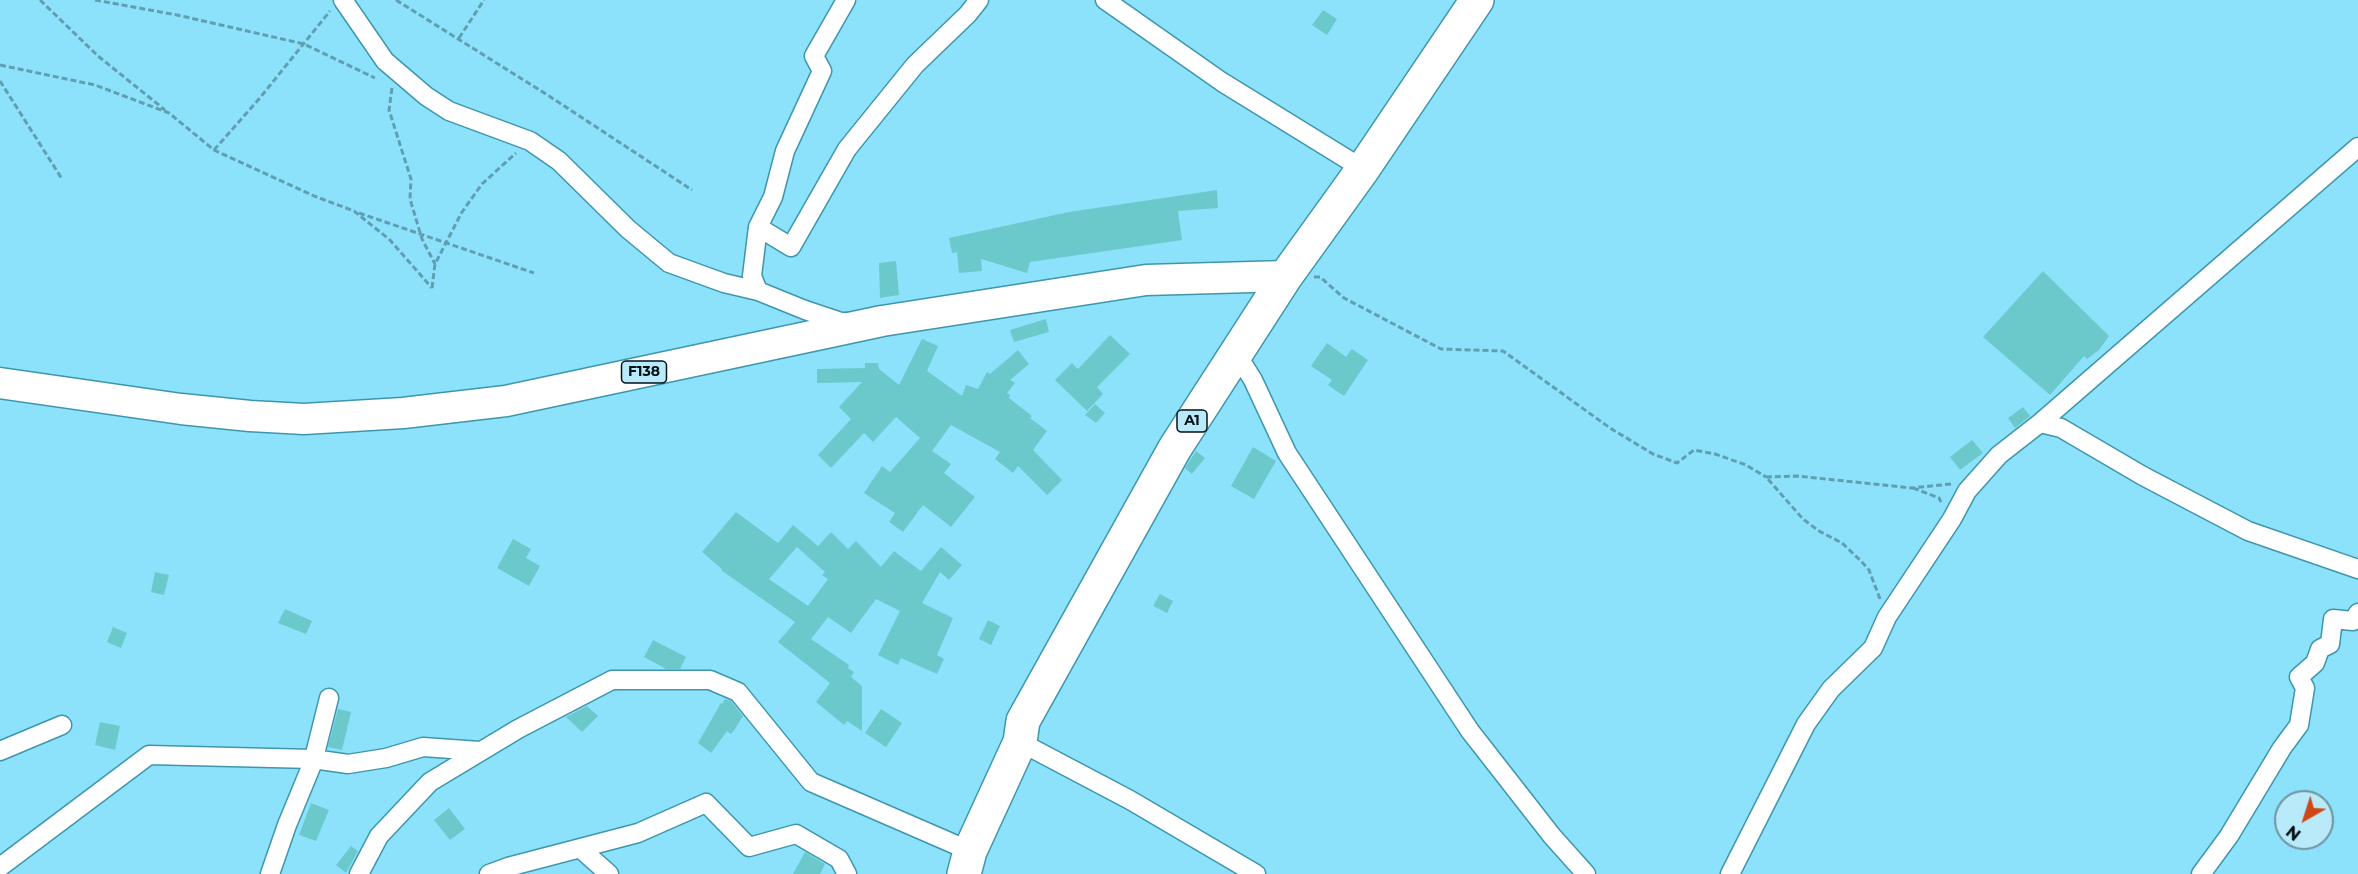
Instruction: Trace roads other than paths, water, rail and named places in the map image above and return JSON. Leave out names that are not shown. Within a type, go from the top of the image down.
[{"type":"highway","name":"A1","points":[[967,862],[1020,741],[1023,721],[1175,448],[1286,276],[1364,169],[1477,0]]},
{"type":"main road","name":"F138","points":[[0,383],[181,409],[250,416],[304,419],[403,413],[506,401],[882,321],[1146,280],[1286,276]]},
{"type":"street","points":[[758,291],[752,276],[758,227],[773,197],[784,151],[822,71],[814,56],[846,0]]},
{"type":"street","points":[[758,227],[791,247],[847,148],[915,65],[969,14],[979,0]]},
{"type":"street","points":[[1105,0],[1222,82],[1364,169]]},
{"type":"street","points":[[337,4],[385,61],[394,77],[449,111],[530,141],[559,161],[628,229],[669,263],[724,283],[758,291],[841,322],[882,321]]},
{"type":"street","points":[[1730,874],[1806,724],[1832,689],[1874,648],[1887,618],[1952,519],[1967,491],[2000,455],[2040,423],[2358,147]]},
{"type":"street","points":[[1236,353],[1253,380],[1287,453],[1470,731],[1552,836],[1586,874]]},
{"type":"street","points":[[2040,423],[2061,428],[2143,476],[2248,531],[2358,569]]},
{"type":"street","points":[[2201,874],[2229,836],[2282,748],[2299,725],[2305,688],[2299,676],[2315,663],[2320,649],[2330,644],[2333,619],[2353,621],[2358,613]]},
{"type":"street","points":[[359,874],[380,836],[430,783],[518,729],[612,680],[710,680],[738,692],[811,782],[967,862]]},
{"type":"street","points":[[270,874],[312,759],[329,698]]},
{"type":"street","points":[[0,751],[62,725]]},
{"type":"street","points":[[1020,741],[1130,800],[1256,874]]},
{"type":"street","points":[[0,867],[149,755],[312,759],[348,764],[386,758],[423,747],[480,751]]},
{"type":"street","points":[[489,874],[638,833],[706,803],[749,847],[796,834],[839,859],[848,874]]},
{"type":"street","points":[[580,849],[609,874]]}]
